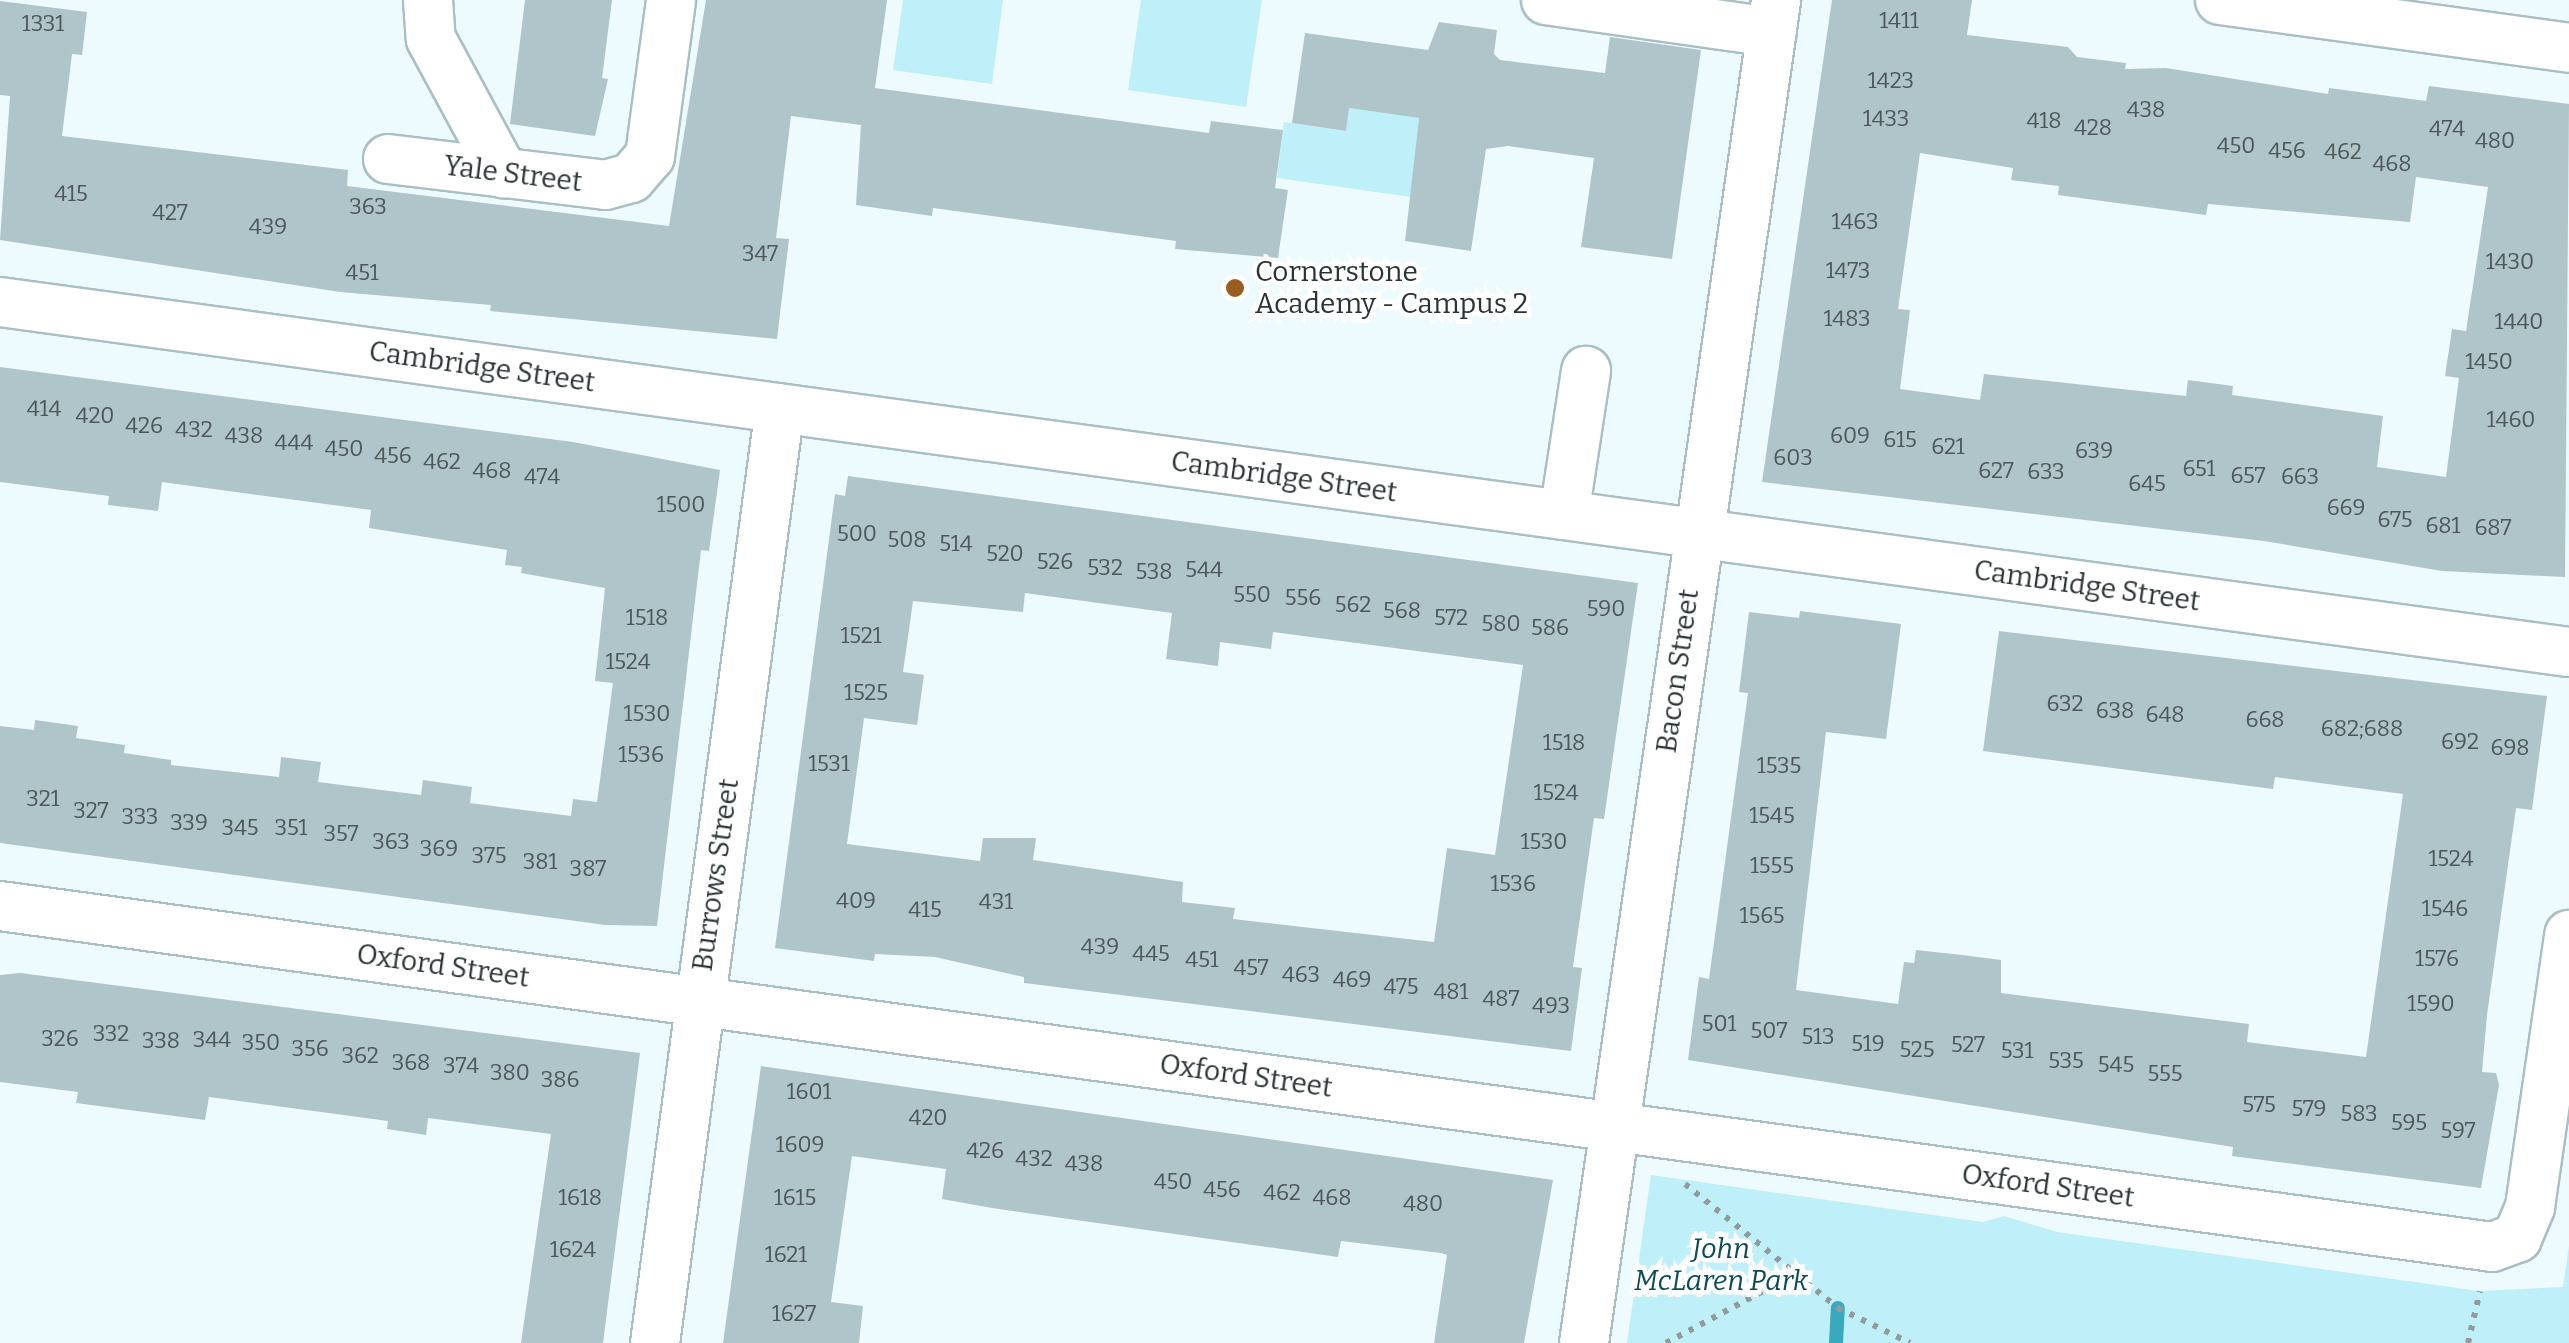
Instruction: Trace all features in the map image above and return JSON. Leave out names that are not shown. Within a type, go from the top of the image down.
[{"type":"street","points":[[428,0],[431,39],[504,174]]},
{"type":"street","name":"Yale Street","points":[[388,158],[605,185],[631,178],[650,156],[671,0]]},
{"type":"street","points":[[1546,0],[1774,16]]},
{"type":"street","points":[[2220,0],[2569,48]]},
{"type":"street","name":"Bacon Street","points":[[1584,1343],[1774,16]]},
{"type":"street","name":"Cambridge Street","points":[[0,302],[2569,652]]},
{"type":"street","points":[[1564,515],[1586,372]]},
{"type":"street","name":"Burrows Street","points":[[655,1343],[780,408]]},
{"type":"street","name":"Oxford Street","points":[[0,906],[2492,1246],[2517,1238],[2530,1208],[2569,935]]},
{"type":"path","points":[[1675,1176],[1838,1308],[1910,1343]]},
{"type":"path","points":[[1666,1343],[1797,1273]]},
{"type":"green space","points":[[903,0],[1003,0],[992,84],[893,70]]},
{"type":"green space","points":[[1141,0],[1262,0],[1246,107],[1128,90]]},
{"type":"green space","points":[[1349,108],[1419,118],[1411,197],[1277,178],[1284,122],[1345,131]]},
{"type":"green space","name":"John McLaren Park","points":[[1651,1175],[1983,1222],[2004,1216],[2057,1232],[2479,1291],[2563,1287],[2569,1246],[2569,1343],[1627,1343]]},
{"type":"building","points":[[525,0],[612,0],[602,78],[608,79],[595,136],[510,124]]},
{"type":"building","points":[[706,0],[887,0],[875,88],[1209,133],[1211,121],[1283,130],[1275,188],[1288,190],[1278,258],[1175,249],[1176,241],[933,208],[932,216],[856,205],[861,125],[791,116],[776,238],[789,239],[777,339],[490,311],[491,305],[340,292],[0,240],[10,96],[0,95],[0,1],[87,12],[82,55],[72,54],[62,136],[348,170],[347,186],[669,226]]},
{"type":"building","points":[[1832,0],[1972,0],[1967,35],[2068,47],[2077,57],[2126,63],[2125,69],[2166,68],[2328,94],[2329,88],[2426,101],[2429,86],[2569,104],[2565,577],[2442,571],[2264,541],[1762,482]],"holes":[[[1920,153],[2013,168],[2011,180],[2059,186],[2058,195],[2206,215],[2208,204],[2410,222],[2416,177],[2488,187],[2466,331],[2452,329],[2445,376],[2459,378],[2446,477],[2377,467],[2383,416],[2232,395],[2233,386],[2188,380],[2186,396],[1984,374],[1980,400],[1900,389],[1910,310],[1898,309]]]},
{"type":"building","points":[[1439,22],[1497,30],[1494,54],[1500,60],[1605,73],[1610,37],[1701,50],[1672,259],[1581,247],[1594,158],[1508,146],[1486,149],[1471,251],[1405,241],[1419,118],[1349,108],[1346,131],[1292,123],[1305,33],[1428,50]]},
{"type":"building","points":[[0,367],[573,442],[720,470],[709,551],[701,550],[657,926],[605,925],[0,843],[0,726],[34,730],[35,720],[78,726],[76,738],[125,745],[124,753],[171,760],[171,765],[279,777],[281,757],[321,762],[318,782],[421,795],[423,780],[472,787],[470,803],[571,816],[573,799],[597,802],[613,683],[595,681],[605,588],[521,573],[522,567],[505,565],[507,550],[369,528],[371,510],[162,482],[158,511],[108,505],[109,496],[0,482]]},
{"type":"building","points":[[848,476],[1638,583],[1604,819],[1594,818],[1573,967],[1582,968],[1571,1051],[1024,983],[1024,977],[935,957],[875,954],[874,961],[775,948],[835,494],[845,496]],"holes":[[[1025,593],[1172,613],[1166,659],[1218,666],[1220,642],[1271,649],[1273,632],[1523,665],[1495,855],[1447,848],[1434,942],[1233,919],[1235,908],[1182,902],[1183,882],[1033,860],[1036,838],[983,838],[980,861],[847,844],[864,718],[917,725],[924,675],[903,672],[913,601],[1023,612]]]},
{"type":"building","points":[[1800,611],[1901,624],[1886,739],[1826,732],[1796,990],[1898,1004],[1904,962],[1914,963],[1916,950],[1962,955],[2001,960],[2001,993],[2249,1024],[2247,1042],[2366,1057],[2403,794],[2275,777],[2273,789],[1983,751],[1999,631],[2547,696],[2532,810],[2516,808],[2487,1015],[2482,1072],[2496,1073],[2499,1085],[2481,1188],[2232,1156],[2233,1147],[1688,1060],[1699,977],[1709,979],[1748,693],[1739,692],[1749,612],[1799,618]]},
{"type":"building","points":[[20,973],[640,1053],[603,1343],[521,1343],[551,1134],[428,1118],[426,1135],[387,1129],[388,1121],[209,1097],[205,1120],[76,1103],[78,1092],[0,1082],[0,975]]},
{"type":"building","points":[[761,1066],[1553,1180],[1524,1343],[1434,1343],[1447,1255],[1441,1253],[1341,1241],[1338,1257],[992,1208],[942,1199],[946,1169],[852,1156],[831,1302],[863,1306],[859,1343],[723,1343]]},
{"type":"waterway","points":[[1836,1343],[1838,1308]]},
{"type":"place","name":"Cornerstone Academy - Campus 2","points":[[1235,288]]}]
